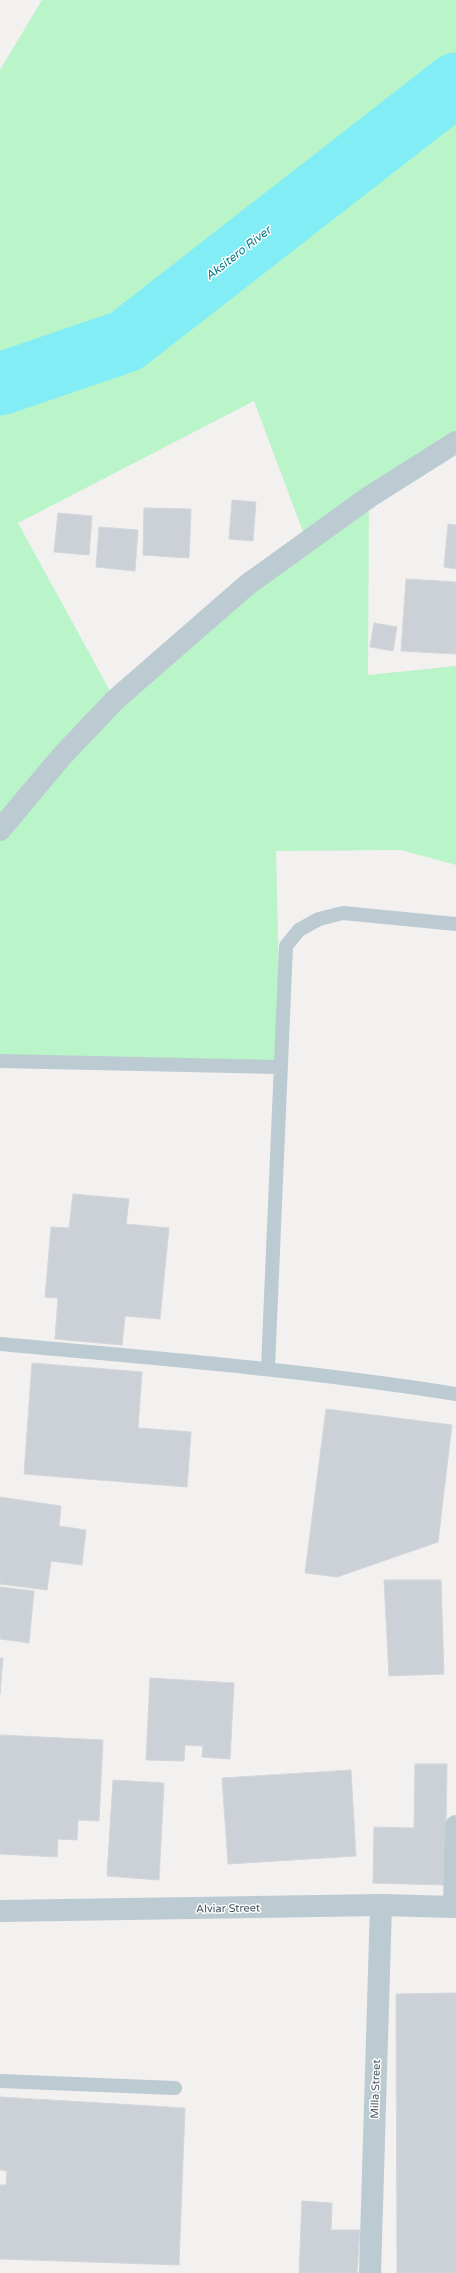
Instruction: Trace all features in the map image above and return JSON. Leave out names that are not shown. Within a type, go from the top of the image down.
[{"type":"street","points":[[0,830],[61,757],[115,700],[246,585],[369,497],[456,442]]},
{"type":"street","points":[[455,1907],[456,1826]]},
{"type":"street","name":"Alviar Street","points":[[0,1911],[380,1905],[455,1907]]},
{"type":"street","name":"Milla Street","points":[[370,2273],[380,1905]]},
{"type":"lane","points":[[268,1368],[286,946],[299,930],[320,919],[343,914],[456,924]]},
{"type":"lane","points":[[0,1061],[281,1067]]},
{"type":"lane","points":[[0,1344],[268,1368],[379,1382],[456,1394]]},
{"type":"lane","points":[[0,2082],[175,2088]]},
{"type":"green space","points":[[42,0],[456,0],[456,442],[369,497],[368,675],[456,666],[456,865],[401,850],[276,851],[281,1067],[0,1061],[0,70]],"holes":[[[254,401],[307,542],[115,700],[18,523]]]},
{"type":"building","points":[[232,500],[256,502],[253,541],[229,539]]},
{"type":"building","points":[[144,508],[191,509],[189,558],[143,555]]},
{"type":"building","points":[[58,513],[92,516],[89,555],[54,552]]},
{"type":"building","points":[[448,524],[456,525],[456,569],[444,567]]},
{"type":"building","points":[[99,527],[138,530],[135,571],[96,567]]},
{"type":"building","points":[[406,579],[456,582],[456,654],[401,651]]},
{"type":"building","points":[[374,623],[397,627],[393,651],[370,647]]},
{"type":"building","points":[[73,1194],[129,1199],[126,1224],[169,1228],[160,1319],[125,1316],[122,1345],[55,1339],[58,1298],[45,1297],[51,1227],[69,1228]]},
{"type":"building","points":[[32,1363],[142,1372],[138,1428],[191,1432],[187,1487],[24,1474]]},
{"type":"building","points":[[326,1409],[452,1425],[438,1542],[337,1577],[305,1573]]},
{"type":"building","points":[[0,1497],[61,1506],[59,1526],[86,1530],[82,1565],[51,1561],[47,1590],[0,1584]]},
{"type":"building","points":[[384,1580],[441,1580],[444,1674],[389,1676]]},
{"type":"building","points":[[0,1587],[34,1591],[29,1643],[0,1639]]},
{"type":"building","points":[[0,1658],[3,1658],[0,1694]]},
{"type":"building","points":[[150,1678],[234,1683],[230,1759],[202,1757],[203,1746],[185,1745],[184,1761],[146,1760]]},
{"type":"building","points":[[0,1735],[103,1740],[99,1821],[78,1820],[77,1840],[58,1839],[57,1857],[0,1854]]},
{"type":"building","points":[[415,1764],[447,1764],[445,1885],[373,1883],[374,1827],[414,1828]]},
{"type":"building","points":[[351,1770],[356,1856],[228,1864],[222,1778]]},
{"type":"building","points":[[113,1780],[164,1783],[159,1880],[107,1876]]},
{"type":"building","points":[[456,1993],[456,2273],[397,2273],[396,1994]]},
{"type":"building","points":[[0,2097],[185,2108],[179,2265],[0,2259],[0,2185],[6,2185],[7,2171],[0,2170]]},
{"type":"building","points":[[302,2201],[332,2203],[331,2230],[360,2230],[357,2273],[299,2273]]},
{"type":"waterway","name":"Aksitero River","points":[[0,384],[126,341],[456,84]]}]
